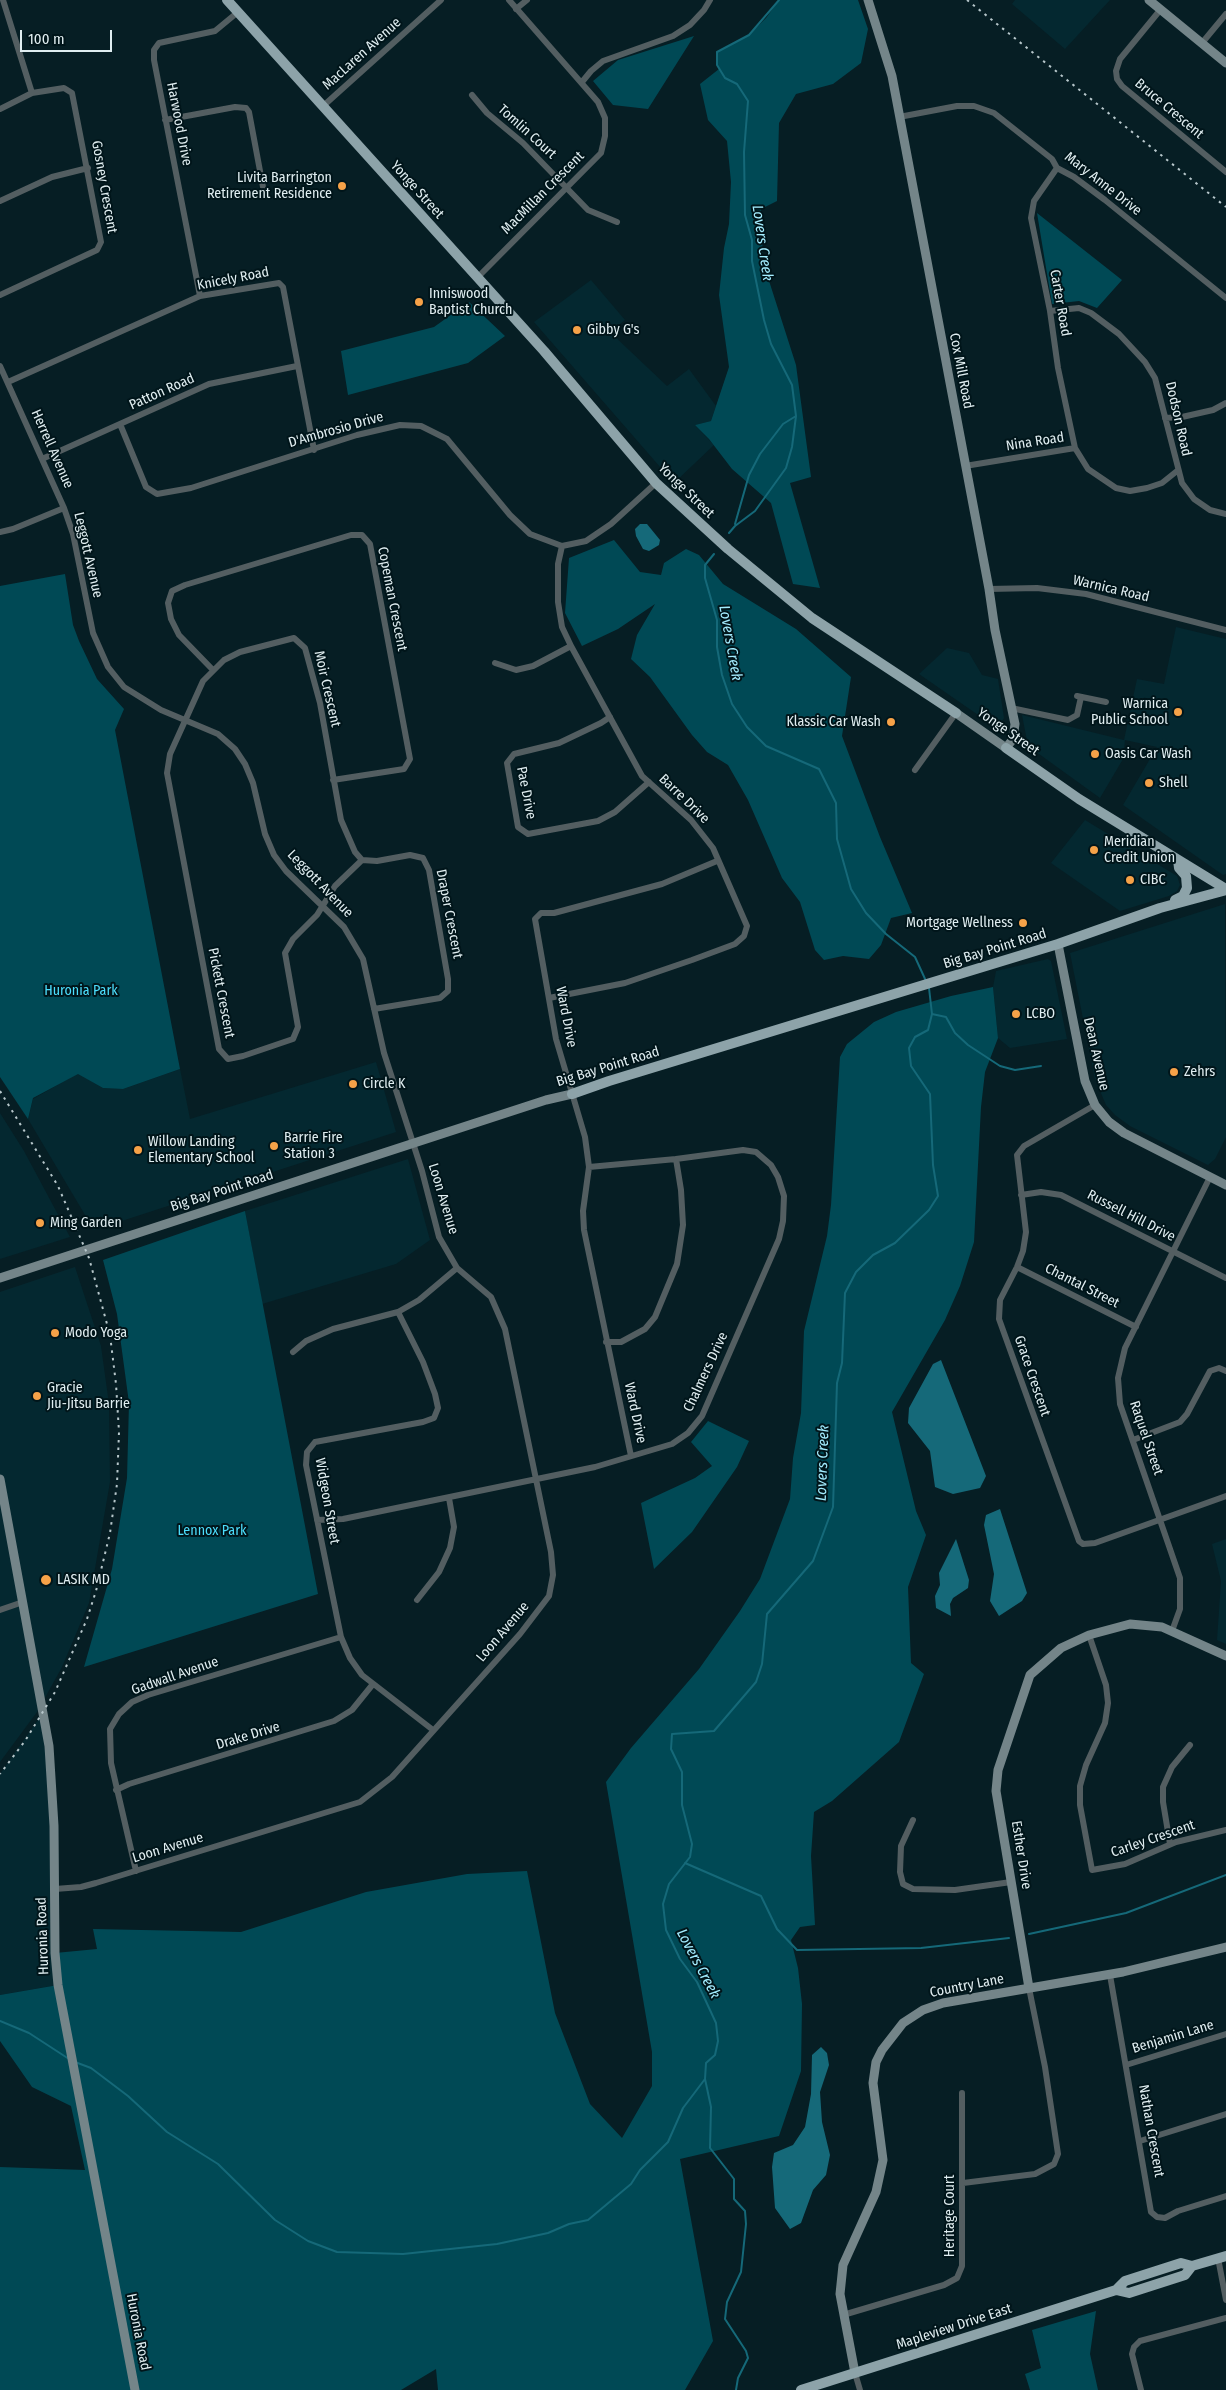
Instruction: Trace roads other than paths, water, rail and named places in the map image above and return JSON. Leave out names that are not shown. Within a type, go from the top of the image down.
[{"type":"main road","name":"Yonge Street","points":[[227,0],[544,351],[637,463],[656,483],[728,550],[812,618],[956,713]]},
{"type":"main road","name":"Yonge Street","points":[[1006,748],[1079,799],[1226,889]]},
{"type":"main road","points":[[1160,908],[1185,894],[1186,876],[1179,868],[1178,860]]},
{"type":"main road","name":"Big Bay Point Road","points":[[572,1094],[618,1078],[1058,944],[1160,908],[1226,889]]},
{"type":"main road","name":"Mapleview Drive East","points":[[801,2390],[1116,2290],[1125,2281],[1181,2263],[1192,2266],[1222,2257]]},
{"type":"street","points":[[0,109],[32,93],[4,0]]},
{"type":"street","name":"MacLaren Avenue","points":[[322,107],[441,0]]},
{"type":"street","name":"MacMillan Crescent","points":[[477,278],[600,153],[606,136],[605,118],[598,102],[509,0]]},
{"type":"street","points":[[516,9],[527,0]]},
{"type":"street","points":[[582,82],[591,71],[603,62],[673,36],[704,10],[710,0]]},
{"type":"street","name":"Cox Mill Road","points":[[868,0],[890,68],[989,589],[995,630],[1015,724],[1013,739],[1006,748]]},
{"type":"street","points":[[1150,0],[1226,63]]},
{"type":"street","name":"Bruce Crescent","points":[[1161,9],[1120,59],[1116,71],[1117,79],[1122,86],[1226,172]]},
{"type":"street","name":"Harwood Drive","points":[[200,296],[154,60],[156,47],[159,43],[215,31],[238,12]]},
{"type":"street","points":[[1202,43],[1226,14]]},
{"type":"street","name":"Gosney Crescent","points":[[0,294],[100,248],[101,238],[72,93],[64,88],[32,93]]},
{"type":"street","name":"Tomlin Court","points":[[472,95],[487,114],[523,143],[567,186],[588,210],[616,222]]},
{"type":"street","name":"Mary Anne Drive","points":[[899,117],[957,106],[974,106],[994,114],[1052,159],[1057,168],[1074,177],[1105,200],[1226,298]]},
{"type":"street","points":[[165,120],[235,107],[246,108],[249,112],[263,187]]},
{"type":"street","points":[[0,201],[52,177],[88,168]]},
{"type":"street","name":"Carter Road","points":[[1057,168],[1034,201],[1032,218],[1050,311],[1058,368],[1075,448]]},
{"type":"street","name":"Knicely Road","points":[[8,382],[200,296],[274,282],[279,283],[283,287],[314,450]]},
{"type":"street","name":"Dodson Road","points":[[1050,311],[1079,308],[1091,313],[1119,334],[1146,362],[1155,378],[1177,471],[1182,483],[1194,499],[1210,510],[1226,514]]},
{"type":"street","name":"Herrell Avenue","points":[[0,366],[64,508],[13,529],[0,532]]},
{"type":"street","name":"Patton Road","points":[[42,459],[208,384],[297,366]]},
{"type":"street","points":[[1165,418],[1182,417],[1214,410],[1226,403]]},
{"type":"street","name":"D'Ambrosio Drive","points":[[120,424],[146,487],[157,494],[191,488],[357,435],[400,425],[420,426],[447,439],[510,515],[530,534],[562,546]]},
{"type":"street","name":"Nina Road","points":[[965,466],[1075,448],[1088,469],[1116,488],[1130,491],[1162,483],[1177,471]]},
{"type":"street","points":[[562,546],[586,541],[611,524],[656,483]]},
{"type":"street","name":"Leggott Avenue","points":[[64,508],[73,534],[93,633],[108,667],[124,687],[161,710],[218,734],[235,749],[245,764],[253,783],[265,834],[274,855],[286,871],[344,927],[355,942],[363,958],[384,1053],[412,1144]]},
{"type":"street","name":"Copeman Crescent","points":[[212,669],[179,635],[171,619],[168,604],[172,592],[185,585],[351,535],[362,535],[370,544],[410,759],[404,769],[333,780]]},
{"type":"street","name":"Barre Drive","points":[[549,998],[625,983],[735,944],[744,936],[747,926],[717,861],[713,848],[691,820],[642,776],[571,646],[562,627],[558,602],[558,564],[562,546]]},
{"type":"street","name":"Warnica Road","points":[[989,589],[1038,588],[1086,594],[1226,630]]},
{"type":"street","name":"Moir Crescent","points":[[186,719],[203,681],[212,669],[240,652],[294,638],[305,648],[320,703],[341,820],[355,852],[362,860]]},
{"type":"street","points":[[494,663],[516,670],[534,666],[571,646]]},
{"type":"street","points":[[1011,708],[1068,720],[1076,715],[1079,697],[1106,702]]},
{"type":"street","points":[[915,770],[956,713]]},
{"type":"street","name":"Yonge Street","points":[[956,713],[1006,748]]},
{"type":"street","name":"Pae Drive","points":[[610,717],[559,743],[514,754],[507,763],[518,827],[528,834],[598,821],[615,812],[649,782]]},
{"type":"street","name":"Pickett Crescent","points":[[186,719],[170,754],[167,773],[219,1049],[228,1059],[243,1056],[293,1039],[298,1027],[285,953],[294,939],[317,915],[322,906]]},
{"type":"street","name":"Draper Crescent","points":[[362,860],[377,861],[410,855],[423,858],[429,870],[448,979],[448,991],[440,998],[374,1009]]},
{"type":"street","points":[[322,906],[335,886],[362,860]]},
{"type":"street","name":"Ward Drive","points":[[631,1456],[584,1230],[583,1211],[589,1167],[585,1137],[556,1039],[534,919],[541,913],[554,913],[634,893],[662,884],[717,861]]},
{"type":"street","name":"Dean Avenue","points":[[1058,944],[1085,1081],[1095,1105],[1109,1122],[1124,1133],[1226,1185]]},
{"type":"street","name":"Big Bay Point Road","points":[[0,1278],[546,1100],[572,1094]]},
{"type":"street","name":"Grace Crescent","points":[[1095,1105],[1019,1150],[1016,1160],[1026,1232],[1023,1251],[1017,1267],[1000,1300],[999,1320],[1076,1538],[1083,1544],[1088,1545],[1226,1496]]},
{"type":"street","name":"Loon Avenue","points":[[55,1888],[82,1887],[360,1802],[392,1777],[520,1634],[549,1596],[553,1575],[551,1552],[505,1328],[491,1297],[458,1268],[439,1237],[422,1171],[412,1144]]},
{"type":"street","name":"Chalmers Drive","points":[[316,1520],[343,1519],[449,1498],[535,1480],[631,1456],[672,1444],[688,1433],[702,1416],[779,1239],[783,1222],[784,1196],[778,1177],[771,1165],[756,1152],[743,1150],[676,1159],[589,1167]]},
{"type":"street","points":[[606,1342],[621,1342],[646,1329],[655,1317],[677,1264],[682,1225],[681,1190],[676,1159]]},
{"type":"street","name":"Raquel Street","points":[[1172,1631],[1180,1608],[1181,1585],[1178,1569],[1120,1404],[1118,1387],[1122,1358],[1210,1177]]},
{"type":"street","name":"Russell Hill Drive","points":[[1021,1196],[1042,1192],[1061,1195],[1226,1278]]},
{"type":"street","name":"Chantal Street","points":[[1017,1267],[1136,1327]]},
{"type":"street","points":[[293,1352],[306,1341],[333,1330],[398,1312],[419,1300],[458,1268]]},
{"type":"street","name":"Widgeon Street","points":[[398,1312],[423,1362],[438,1408],[434,1418],[423,1422],[315,1442],[306,1452],[306,1465],[341,1637],[350,1658],[362,1675],[433,1730]]},
{"type":"street","points":[[1133,1440],[1180,1422],[1187,1414],[1210,1371],[1219,1368],[1226,1371]]},
{"type":"street","name":"Huronia Road","points":[[0,1479],[49,1746],[54,1826],[55,1953],[58,1985],[135,2390]]},
{"type":"street","points":[[417,1600],[439,1572],[450,1548],[454,1527],[449,1498]]},
{"type":"street","points":[[0,1610],[23,1602]]},
{"type":"street","name":"Esther Drive","points":[[963,2183],[1034,2174],[1054,2164],[1058,2154],[1045,2067],[1029,1988],[996,1791],[998,1770],[1030,1675],[1061,1648],[1089,1635],[1130,1624],[1151,1625],[1172,1631],[1226,1656]]},
{"type":"street","name":"Carley Crescent","points":[[1089,1635],[1105,1683],[1108,1701],[1105,1723],[1086,1765],[1080,1786],[1080,1805],[1092,1870],[1130,1863],[1170,1844],[1226,1830]]},
{"type":"street","name":"Gadwall Avenue","points":[[136,1871],[111,1763],[110,1729],[119,1714],[132,1702],[157,1692],[341,1637]]},
{"type":"street","name":"Drake Drive","points":[[116,1790],[129,1784],[334,1721],[352,1710],[373,1684]]},
{"type":"street","points":[[1170,1844],[1163,1802],[1163,1787],[1172,1767],[1190,1745]]},
{"type":"street","points":[[913,1820],[901,1846],[900,1872],[904,1884],[913,1889],[955,1890],[1012,1882]]},
{"type":"street","name":"Country Lane","points":[[855,2373],[840,2294],[843,2265],[876,2192],[883,2160],[873,2083],[876,2062],[882,2050],[903,2023],[923,2010],[943,2003],[1110,1975],[1226,1946]]},
{"type":"street","name":"Nathan Crescent","points":[[1110,1975],[1151,2212],[1157,2217],[1165,2218],[1178,2211],[1226,2196]]},
{"type":"street","name":"Benjamin Lane","points":[[1126,2065],[1226,2034]]},
{"type":"street","name":"Heritage Court","points":[[843,2315],[944,2285],[957,2278],[962,2266],[962,2093]]},
{"type":"street","points":[[1140,2141],[1226,2114]]},
{"type":"street","points":[[1222,2257],[1226,2300]]},
{"type":"street","points":[[1141,2390],[1132,2354],[1134,2348],[1140,2342],[1226,2318]]},
{"type":"street","points":[[855,2373],[860,2390]]},
{"type":"waterway","name":"Lovers Creek","points":[[729,533],[755,511],[786,468],[792,447],[796,416],[792,385],[771,344],[752,261],[752,240],[745,215],[744,152],[748,101],[737,84],[725,78],[717,65],[717,52],[749,35],[779,0]]},
{"type":"waterway","points":[[735,524],[749,475],[760,454],[783,424],[796,416]]},
{"type":"waterway","name":"Lovers Creek","points":[[714,554],[705,565],[705,578],[717,620],[717,647],[722,675],[732,704],[747,727],[766,746],[819,769],[836,803],[837,839],[851,889],[866,913],[886,934],[915,957],[926,981]]},
{"type":"waterway","name":"Lovers Creek","points":[[736,2390],[738,2378],[748,2358],[746,2351],[725,2319],[727,2302],[741,2272],[746,2224],[745,2211],[734,2199],[734,2179],[710,2148],[711,2107],[705,2079],[706,2063],[715,2055],[718,2041],[716,2023],[697,1982],[680,1959],[666,1930],[663,1904],[669,1884],[690,1857],[692,1844],[682,1805],[682,1772],[671,1749],[672,1734],[714,1731],[756,1682],[762,1664],[767,1614],[813,1561],[833,1507],[837,1383],[842,1363],[845,1293],[856,1272],[873,1255],[895,1243],[929,1210],[938,1196],[933,1165],[930,1094],[911,1066],[909,1048],[915,1037],[928,1030],[932,1014],[929,988]]},
{"type":"waterway","points":[[932,1014],[946,1017],[955,1033],[968,1045],[1000,1066],[1015,1070],[1041,1066]]},
{"type":"waterway","points":[[685,1863],[761,1896],[777,1929],[797,1950],[921,1948],[1009,1938]]},
{"type":"waterway","points":[[1029,1934],[1126,1913],[1226,1875]]},
{"type":"waterway","points":[[0,2021],[29,2033],[69,2059]]},
{"type":"waterway","points":[[75,2062],[91,2068],[128,2096],[167,2132],[218,2164],[275,2220],[308,2241],[337,2252],[403,2254],[497,2244],[548,2233],[569,2224],[588,2220],[631,2184],[640,2170],[668,2142],[683,2108],[705,2079]]},
{"type":"railway","points":[[967,0],[1226,207]]},
{"type":"railway","points":[[0,1091],[58,1186],[89,1258],[110,1335],[119,1432],[117,1484],[110,1533],[87,1619],[55,1692],[25,1741],[0,1774]]},
{"type":"place","name":"Livita Barrington Retirement Residence","points":[[342,186]]},
{"type":"place","name":"Inniswood Baptist Church","points":[[419,302]]},
{"type":"place","name":"Gibby G's","points":[[577,330]]},
{"type":"place","name":"Warnica Public School","points":[[1178,712]]},
{"type":"place","name":"Klassic Car Wash","points":[[891,722]]},
{"type":"place","name":"Oasis Car Wash","points":[[1095,754]]},
{"type":"place","name":"Shell","points":[[1149,783]]},
{"type":"place","name":"Meridian Credit Union","points":[[1094,850]]},
{"type":"place","name":"CIBC","points":[[1130,880]]},
{"type":"place","name":"Mortgage Wellness","points":[[1023,923]]},
{"type":"place","name":"LCBO","points":[[1016,1014]]},
{"type":"place","name":"Zehrs","points":[[1174,1072]]},
{"type":"place","name":"Circle K","points":[[353,1084]]},
{"type":"place","name":"Barrie Fire Station 3","points":[[274,1146]]},
{"type":"place","name":"Willow Landing Elementary School","points":[[138,1150]]},
{"type":"place","name":"Ming Garden","points":[[40,1223]]},
{"type":"place","name":"Modo Yoga","points":[[55,1333]]},
{"type":"place","name":"Gracie Jiu-Jitsu Barrie","points":[[37,1396]]},
{"type":"place","name":"LASIK MD","points":[[46,1580]]},
{"type":"park label","name":"Huronia Park","points":[[81,991]]},
{"type":"park label","name":"Lennox Park","points":[[212,1531]]}]
